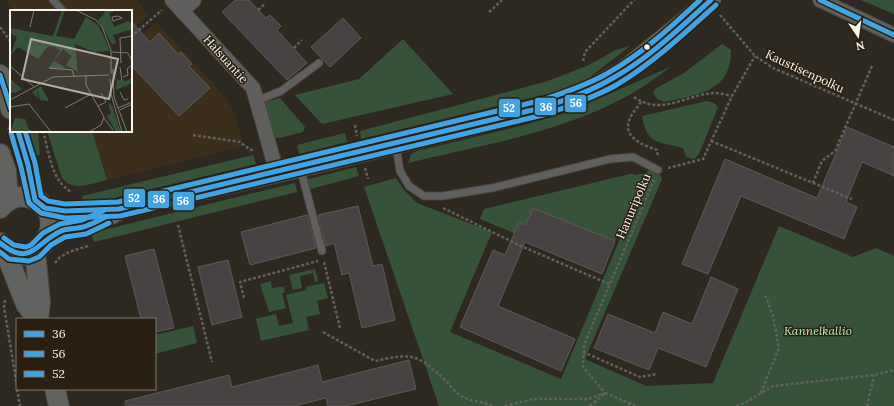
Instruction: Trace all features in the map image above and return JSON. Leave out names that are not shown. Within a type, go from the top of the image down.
[{"type":"street","name":"Halsuantie","points":[[172,0],[253,88],[277,173]]},
{"type":"street","points":[[182,11],[194,0]]},
{"type":"street","points":[[820,0],[894,35]]},
{"type":"street","points":[[0,154],[6,171],[4,204],[21,197],[65,211],[119,209],[277,173],[545,107],[577,95],[623,72],[692,16],[714,6]]},
{"type":"street","points":[[0,75],[10,106]]},
{"type":"street","points":[[18,132],[40,204],[51,223],[41,245],[40,302],[37,318]]},
{"type":"street","points":[[2,246],[19,254],[41,245],[63,230],[84,227],[119,209]]},
{"type":"street","points":[[2,246],[26,304],[36,318]]},
{"type":"street","points":[[54,390],[59,406]]},
{"type":"lane","points":[[53,0],[62,10]]},
{"type":"lane","points":[[256,101],[282,91],[319,63]]},
{"type":"lane","points":[[395,144],[400,171],[409,186],[424,196],[442,196],[492,188],[610,159],[633,157],[658,170]]},
{"type":"lane","points":[[300,167],[322,251]]},
{"type":"path","points":[[489,12],[502,0]]},
{"type":"path","points":[[583,61],[585,52],[634,0]]},
{"type":"path","points":[[258,10],[265,4]]},
{"type":"path","name":"Kaustisenpolku","points":[[714,6],[755,56],[773,68],[894,120]]},
{"type":"path","points":[[132,37],[157,14]]},
{"type":"path","points":[[0,27],[10,41]]},
{"type":"path","points":[[294,48],[302,40]]},
{"type":"path","name":"Hanuripolku","points":[[583,352],[658,170],[703,159],[732,96],[755,56]]},
{"type":"path","points":[[813,183],[822,161],[835,151],[872,66]]},
{"type":"path","points":[[634,97],[641,102],[663,105],[716,93],[732,96]]},
{"type":"path","points":[[641,102],[628,122],[629,133],[640,144],[657,150],[659,154],[658,170]]},
{"type":"path","points":[[43,132],[57,178],[62,186],[76,193]]},
{"type":"path","points":[[193,135],[240,142],[251,150]]},
{"type":"path","points":[[711,141],[852,199]]},
{"type":"path","points":[[424,196],[448,211],[514,243],[610,284]]},
{"type":"path","points":[[178,224],[212,362]]},
{"type":"path","points":[[53,271],[55,263],[60,257],[88,246]]},
{"type":"path","points":[[244,298],[240,282],[323,260],[340,328]]},
{"type":"path","points":[[6,293],[4,307],[16,382]]},
{"type":"path","points":[[761,394],[779,348],[772,316],[765,295]]},
{"type":"path","points":[[323,332],[375,361],[401,355],[414,357],[428,364],[463,397],[492,406]]},
{"type":"path","points":[[636,406],[630,405],[605,393],[583,367],[583,352],[640,377],[656,374]]},
{"type":"path","points":[[741,406],[773,386],[874,375],[894,370]]},
{"type":"path","points":[[867,406],[874,375]]},
{"type":"path","points":[[17,390],[20,406]]},
{"type":"path","points":[[505,406],[533,399],[589,399],[605,393]]},
{"type":"path","points":[[590,406],[605,393]]},
{"type":"path","points":[[736,406],[745,403]]},
{"type":"shaded area","points":[[6,0],[136,0],[149,14],[132,30],[132,10],[11,10]]},
{"type":"shaded area","points":[[156,22],[227,99],[235,114],[244,146],[107,180],[92,132],[132,132],[132,44]]},
{"type":"green space","points":[[861,0],[894,0],[894,14]]},
{"type":"green space","points":[[403,39],[453,94],[322,124],[295,95],[359,79]]},
{"type":"green space","points":[[722,44],[731,50],[730,64],[719,83],[700,94],[688,97],[664,102],[656,98],[653,92],[655,89],[684,73]]},
{"type":"green space","points":[[630,46],[585,81],[567,89],[361,139],[360,131],[545,82],[589,65],[616,50]]},
{"type":"green space","points":[[672,66],[646,85],[629,95],[576,119],[493,144],[408,163],[411,154],[417,151],[524,125],[569,112]]},
{"type":"green space","points":[[280,98],[305,127],[303,132],[275,138],[264,102]]},
{"type":"green space","points":[[707,101],[714,103],[718,107],[699,154],[694,159],[686,157],[683,148],[655,141],[647,133],[642,116]]},
{"type":"green space","points":[[30,132],[38,132],[40,155],[31,156]]},
{"type":"green space","points":[[47,132],[92,132],[107,180],[77,186],[67,183],[62,178]]},
{"type":"green space","points":[[345,133],[347,142],[299,154],[297,145]]},
{"type":"green space","points":[[253,155],[256,164],[84,205],[82,196]]},
{"type":"green space","name":"Kannelkallio","points":[[649,166],[658,170],[662,179],[585,359],[646,386],[713,383],[779,226],[853,257],[876,248],[894,256],[894,406],[439,406],[364,187],[396,178],[404,190],[417,203],[492,232],[450,332],[561,379],[622,234],[619,233],[615,241],[533,208],[526,225],[519,222],[514,233],[480,219],[484,209],[633,173],[634,175],[647,173]]},
{"type":"green space","points":[[356,167],[359,176],[307,190],[305,180]]},
{"type":"green space","points":[[295,183],[297,192],[94,242],[91,233]]},
{"type":"green space","points":[[315,269],[318,281],[315,282],[313,273],[300,276],[302,288],[293,290],[289,275]]},
{"type":"green space","points":[[271,281],[272,288],[288,286],[284,287],[285,292],[282,293],[286,308],[269,312],[260,284]]},
{"type":"green space","points":[[324,283],[328,298],[317,301],[320,314],[306,317],[309,330],[261,341],[256,319],[276,314],[279,326],[293,323],[286,295],[306,290],[306,287]]},
{"type":"green space","points":[[193,326],[197,343],[156,354],[156,335]]},
{"type":"building","points":[[235,0],[249,0],[266,18],[270,15],[281,26],[277,30],[307,63],[287,80],[222,12]]},
{"type":"building","points":[[343,18],[361,38],[330,67],[311,47]]},
{"type":"building","points":[[132,22],[150,42],[159,33],[178,54],[181,52],[192,64],[189,66],[210,88],[179,116],[132,66]]},
{"type":"building","points":[[847,127],[894,147],[894,176],[862,162],[846,202],[857,207],[844,239],[741,196],[708,274],[682,264],[725,159],[817,198]]},
{"type":"building","points":[[358,206],[373,266],[382,264],[395,320],[362,328],[349,273],[342,275],[334,243],[326,246],[318,215]]},
{"type":"building","points":[[533,208],[615,241],[602,274],[525,242],[498,306],[575,339],[561,371],[460,327],[493,250],[505,255],[519,222],[526,225]]},
{"type":"building","points":[[307,215],[316,248],[250,265],[241,232]]},
{"type":"building","points":[[154,249],[174,328],[156,332],[156,318],[141,318],[125,256]]},
{"type":"building","points":[[228,260],[242,317],[212,325],[198,267]]},
{"type":"building","points":[[711,277],[738,289],[706,367],[658,348],[649,370],[594,348],[608,314],[655,333],[663,312],[692,324]]},
{"type":"building","points":[[409,360],[416,389],[346,406],[328,406],[326,398],[294,406],[126,406],[125,401],[229,375],[232,387],[318,365],[322,382]]},
{"type":"transit line","name":"52","points":[[25,132],[35,163],[41,196],[48,201],[65,204],[118,202],[543,100],[592,81],[621,65],[656,39],[700,0]]},
{"type":"transit line","name":"36","points":[[18,132],[28,165],[35,200],[45,208],[65,211],[119,209],[554,104],[596,87],[626,70],[664,42],[711,0]]},
{"type":"transit line","name":"36","points":[[820,0],[894,35]]},
{"type":"transit line","name":"56","points":[[11,133],[21,167],[29,203],[41,213],[65,218],[120,216],[547,114],[592,97],[618,84],[657,57],[716,5]]},
{"type":"transit line","name":"36","points":[[0,75],[10,106]]},
{"type":"transit line","name":"52","points":[[4,238],[14,245],[26,247],[31,245],[43,233],[60,224],[82,220],[103,211]]},
{"type":"transit line","name":"36","points":[[0,243],[10,250],[19,253],[26,253],[32,251],[61,231],[80,228],[106,217]]},
{"type":"transit line","name":"56","points":[[0,252],[9,259],[29,261],[39,257],[51,245],[65,237],[86,234],[109,223]]}]
